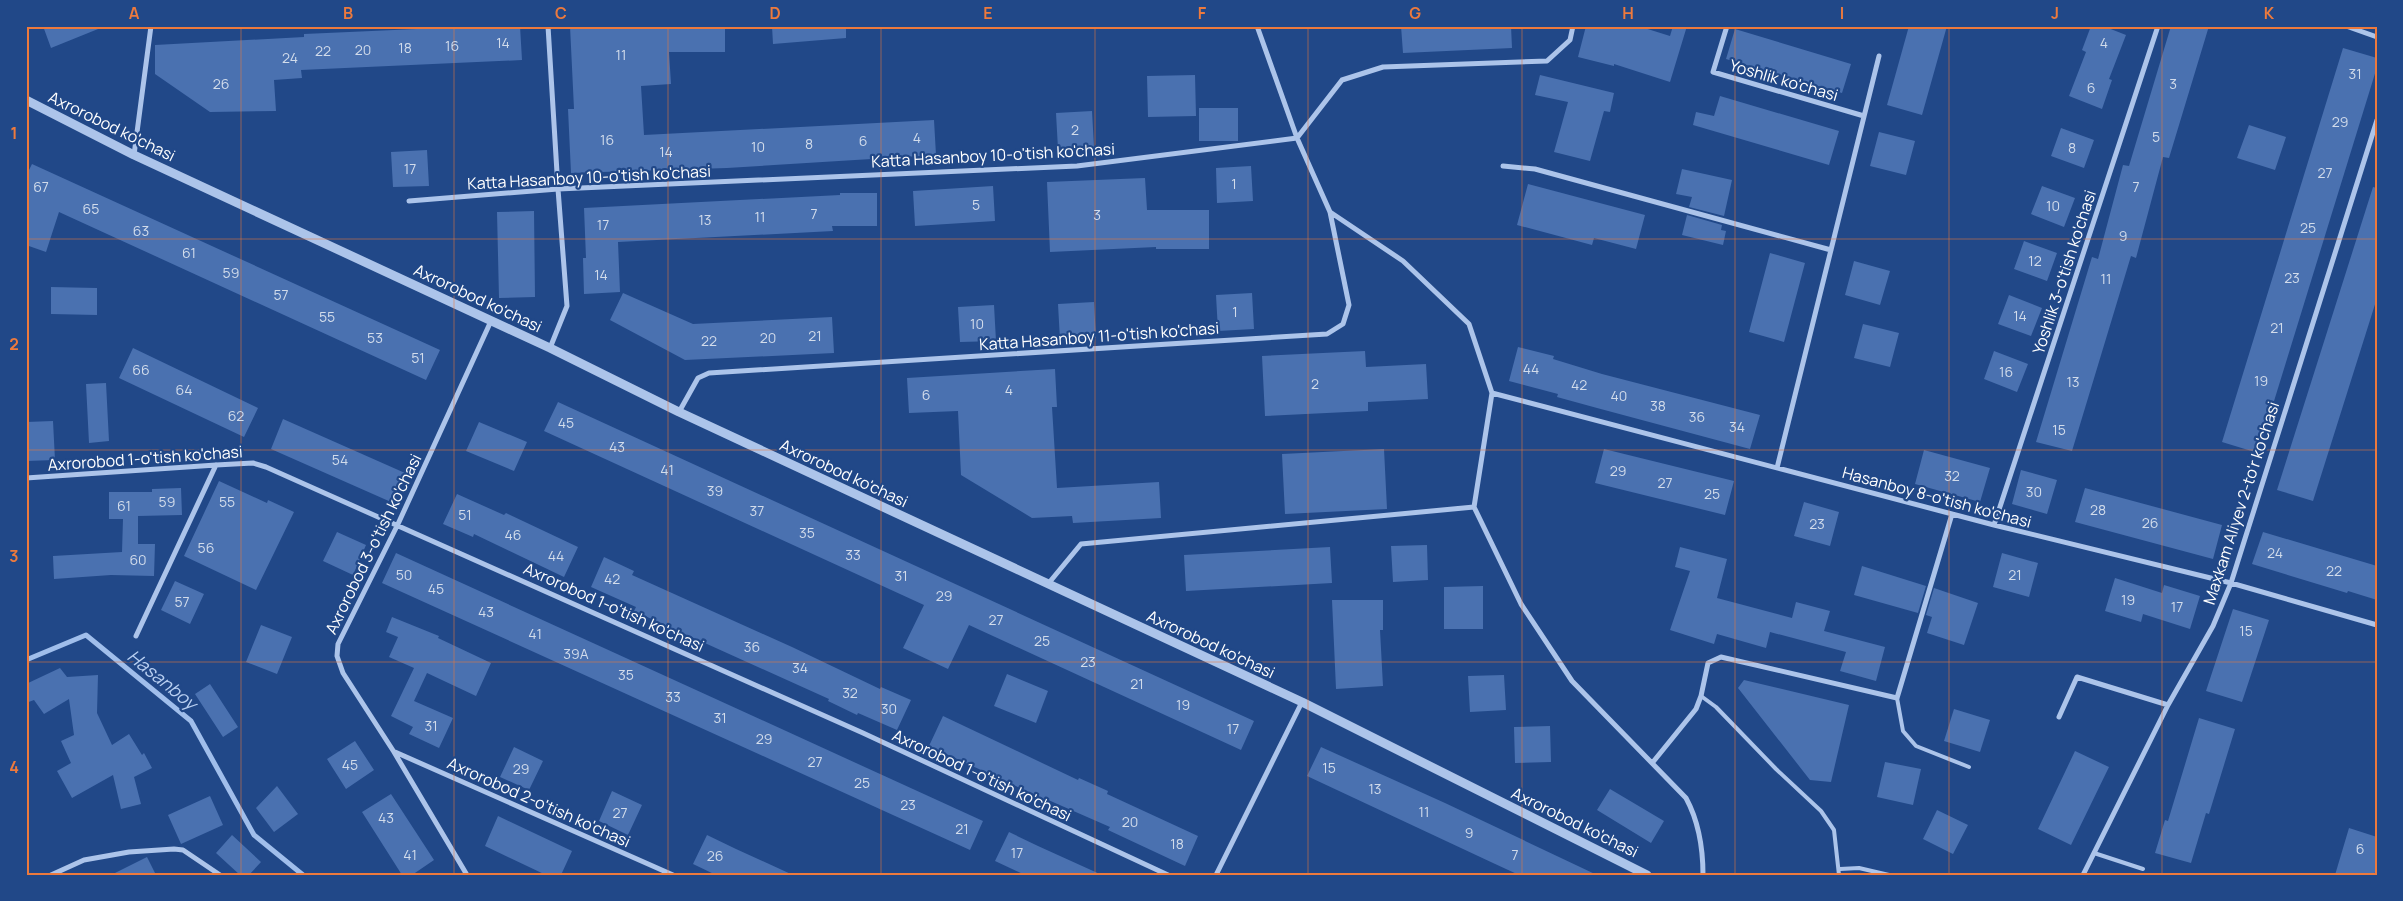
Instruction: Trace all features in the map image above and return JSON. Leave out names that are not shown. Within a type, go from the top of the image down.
[{"type":"street","points":[[134,154],[151,26]]},
{"type":"street","points":[[548,26],[567,306],[550,348]]},
{"type":"street","name":"Katta Hasanboy 11-o'tish ko'chasi","points":[[679,412],[698,378],[709,373],[1327,334],[1343,324],[1349,305],[1330,212],[1297,138],[1257,26]]},
{"type":"street","points":[[1297,138],[1342,80],[1383,67],[1547,61],[1570,40],[1573,26]]},
{"type":"street","name":"Yoshlik ko'chasi","points":[[1727,26],[1713,72],[1864,116]]},
{"type":"street","name":"Yoshlik 3-o'tish ko'chasi","points":[[1994,525],[2158,26]]},
{"type":"street","points":[[2346,26],[2377,37]]},
{"type":"street","points":[[1776,468],[1879,56]]},
{"type":"street","name":"Axrorobod ko'chasi","points":[[27,102],[134,154],[550,348],[679,412],[1302,702],[1647,875]]},
{"type":"street","name":"Maxkam Aliyev 2-to'r ko'chasi","points":[[2083,875],[2168,705],[2213,626],[2230,583],[2377,120]]},
{"type":"street","name":"Katta Hasanboy 10-o'tish ko'chasi","points":[[409,201],[558,189],[1077,166],[1297,138]]},
{"type":"street","points":[[1503,166],[1535,169],[1831,250]]},
{"type":"street","points":[[1330,212],[1403,261],[1470,324],[1492,393],[1474,507],[1521,604],[1572,681],[1686,798],[1694,813],[1702,848],[1703,875]]},
{"type":"street","name":"Axrorobod 3-o'tish ko'chasi","points":[[467,875],[394,752],[343,672],[337,656],[338,644],[398,524],[492,321]]},
{"type":"street","name":"Hasanboy 8-o'tish ko'chasi","points":[[1492,393],[1994,525],[2230,583],[2377,625]]},
{"type":"street","name":"Axrorobod 1-o'tish ko'chasi","points":[[26,478],[253,463],[266,467],[398,524],[863,733],[1168,875]]},
{"type":"street","points":[[136,636],[216,465]]},
{"type":"street","points":[[1048,585],[1081,544],[1474,507]]},
{"type":"street","points":[[1653,762],[1696,709],[1701,696],[1708,663],[1721,656],[1897,698],[1952,514]]},
{"type":"street","points":[[2059,717],[2077,677],[2168,705]]},
{"type":"street","points":[[1216,875],[1302,702]]},
{"type":"street","name":"Axrorobod 2-o'tish ko'chasi","points":[[394,752],[673,875]]},
{"type":"street","points":[[51,875],[84,860],[129,852],[174,849],[183,850],[220,875]]},
{"type":"lane","points":[[1701,696],[1716,706],[1776,769],[1821,811],[1834,830],[1840,869],[1839,875]]},
{"type":"lane","points":[[1897,698],[1903,731],[1916,746],[1970,767]]},
{"type":"lane","points":[[2094,853],[2143,869]]},
{"type":"lane","points":[[1840,869],[1859,868],[1889,875]]},
{"type":"building","points":[[43,26],[103,26],[103,27],[51,48]]},
{"type":"building","points":[[520,26],[522,60],[301,70],[302,78],[274,80],[276,111],[210,112],[155,74],[155,45],[304,37],[304,34]]},
{"type":"building","points":[[570,26],[725,26],[725,52],[669,52],[671,84],[641,86],[644,135],[934,120],[936,155],[727,168],[571,173],[568,109],[574,109]]},
{"type":"building","points":[[772,26],[846,26],[846,38],[773,44]]},
{"type":"building","points":[[1401,26],[1511,26],[1512,48],[1403,53]]},
{"type":"building","points":[[1586,26],[1638,26],[1670,36],[1673,26],[1687,26],[1670,82],[1614,64],[1614,66],[1578,57]]},
{"type":"building","points":[[1909,26],[1947,26],[1922,115],[1887,105]]},
{"type":"building","points":[[2091,26],[2103,26],[2126,35],[2109,79],[2112,80],[2102,109],[2069,96],[2086,52],[2082,50]]},
{"type":"building","points":[[2171,26],[2209,26],[2169,158],[2163,157],[2136,258],[2131,256],[2072,451],[2036,442],[2092,257],[2098,259],[2123,165],[2129,166]]},
{"type":"building","points":[[1735,29],[1851,64],[1842,93],[1726,59]]},
{"type":"building","points":[[2343,48],[2377,58],[2377,67],[2258,453],[2222,442]]},
{"type":"building","points":[[1195,75],[1196,116],[1148,117],[1147,76]]},
{"type":"building","points":[[1540,75],[1614,93],[1610,112],[1604,111],[1590,161],[1554,152],[1568,102],[1535,95]]},
{"type":"building","points":[[1720,96],[1839,131],[1829,165],[1693,125],[1696,112],[1714,116]]},
{"type":"building","points":[[1199,108],[1238,108],[1238,141],[1199,141]]},
{"type":"building","points":[[1092,111],[1094,147],[1058,149],[1056,113]]},
{"type":"building","points":[[2249,125],[2286,137],[2275,170],[2237,158]]},
{"type":"building","points":[[2061,128],[2094,140],[2084,168],[2051,156]]},
{"type":"building","points":[[1879,132],[1915,141],[1906,175],[1870,166]]},
{"type":"building","points":[[427,150],[429,186],[393,187],[391,152]]},
{"type":"building","points":[[32,164],[440,350],[426,380],[59,212],[46,252],[26,245],[26,176]]},
{"type":"building","points":[[1251,166],[1253,201],[1217,203],[1216,168]]},
{"type":"building","points":[[1682,169],[1732,180],[1724,216],[1689,207],[1692,197],[1676,194]]},
{"type":"building","points":[[1145,178],[1147,210],[1209,210],[1209,249],[1156,249],[1156,247],[1050,252],[1047,182]]},
{"type":"building","points":[[1528,184],[1645,215],[1636,249],[1594,238],[1592,245],[1517,225]]},
{"type":"building","points":[[993,186],[995,221],[915,226],[913,191]]},
{"type":"building","points":[[2042,186],[2075,198],[2064,227],[2031,214]]},
{"type":"building","points":[[2373,187],[2377,188],[2377,298],[2313,501],[2277,490]]},
{"type":"building","points":[[840,193],[877,193],[877,226],[832,226],[833,231],[618,242],[620,292],[584,294],[583,258],[586,258],[584,208],[840,195]]},
{"type":"building","points":[[534,211],[535,297],[499,298],[497,212]]},
{"type":"building","points":[[1687,215],[1722,225],[1721,230],[1726,231],[1723,245],[1682,235]]},
{"type":"building","points":[[2024,241],[2057,253],[2047,281],[2014,269]]},
{"type":"building","points":[[1770,253],[1805,263],[1784,342],[1749,332]]},
{"type":"building","points":[[1854,261],[1890,271],[1880,305],[1845,295]]},
{"type":"building","points":[[51,287],[97,288],[97,315],[51,314]]},
{"type":"building","points":[[623,293],[693,324],[832,317],[834,353],[685,360],[610,320]]},
{"type":"building","points":[[1252,293],[1254,329],[1218,331],[1216,295]]},
{"type":"building","points":[[2009,295],[2042,308],[2031,336],[1998,324]]},
{"type":"building","points":[[1094,302],[1096,338],[1060,340],[1058,304]]},
{"type":"building","points":[[994,305],[996,341],[960,342],[958,307]]},
{"type":"building","points":[[1863,324],[1899,333],[1890,367],[1854,358]]},
{"type":"building","points":[[1518,347],[1554,356],[1553,359],[1602,374],[1760,415],[1750,449],[1557,397],[1558,394],[1509,381]]},
{"type":"building","points":[[133,348],[258,408],[244,437],[119,378]]},
{"type":"building","points":[[1365,351],[1366,367],[1426,364],[1428,399],[1368,402],[1368,411],[1265,416],[1262,356]]},
{"type":"building","points":[[1994,351],[2028,364],[2017,392],[1984,379]]},
{"type":"building","points":[[1055,369],[1057,407],[1052,407],[1057,488],[1159,482],[1161,518],[1073,523],[1072,516],[1032,518],[961,475],[958,411],[909,413],[907,378]]},
{"type":"building","points":[[106,383],[109,441],[89,443],[86,384]]},
{"type":"building","points":[[558,402],[1254,721],[1241,750],[969,625],[948,669],[903,648],[924,605],[544,431]]},
{"type":"building","points":[[283,419],[405,473],[391,502],[271,449]]},
{"type":"building","points":[[53,421],[55,460],[26,461],[26,422]]},
{"type":"building","points":[[479,422],[527,442],[514,471],[466,451]]},
{"type":"building","points":[[1384,449],[1387,509],[1285,514],[1282,454]]},
{"type":"building","points":[[1604,449],[1734,481],[1725,515],[1595,483]]},
{"type":"building","points":[[1924,450],[1990,468],[1980,502],[1915,484]]},
{"type":"building","points":[[2021,470],[2057,480],[2047,514],[2012,504]]},
{"type":"building","points":[[219,481],[267,503],[268,500],[294,512],[256,590],[184,556]]},
{"type":"building","points":[[181,488],[182,515],[138,516],[138,544],[155,544],[154,576],[111,575],[54,579],[53,556],[122,552],[123,519],[109,519],[109,492],[152,492],[152,489]]},
{"type":"building","points":[[2085,488],[2222,525],[2213,559],[2075,522]]},
{"type":"building","points":[[457,494],[504,515],[506,513],[578,547],[564,577],[474,534],[473,537],[443,524]]},
{"type":"building","points":[[1804,502],[1839,512],[1830,546],[1794,536]]},
{"type":"building","points":[[337,532],[366,545],[353,575],[323,561]]},
{"type":"building","points":[[2263,532],[2377,566],[2377,600],[2348,591],[2347,593],[2252,564]]},
{"type":"building","points":[[1427,545],[1428,580],[1393,582],[1391,546]]},
{"type":"building","points":[[1330,547],[1332,583],[1186,591],[1184,555]]},
{"type":"building","points":[[1680,547],[1727,559],[1717,598],[1792,618],[1796,602],[1830,611],[1824,631],[1885,647],[1876,681],[1840,671],[1846,652],[1770,632],[1766,648],[1717,634],[1714,644],[1670,630],[1690,571],[1675,567]]},
{"type":"building","points":[[396,553],[983,821],[970,850],[382,583]]},
{"type":"building","points":[[2002,553],[2038,563],[2029,597],[1993,587]]},
{"type":"building","points":[[604,557],[634,571],[632,575],[880,689],[881,687],[911,700],[897,730],[858,713],[857,715],[828,701],[829,699],[634,611],[636,607],[591,587]]},
{"type":"building","points":[[1862,566],[1926,586],[1918,613],[1854,595]]},
{"type":"building","points":[[2115,578],[2162,593],[2164,585],[2200,596],[2190,629],[2143,614],[2141,622],[2105,611]]},
{"type":"building","points":[[175,581],[204,594],[190,624],[161,610]]},
{"type":"building","points":[[1483,586],[1483,629],[1444,629],[1444,587]]},
{"type":"building","points":[[1934,588],[1978,603],[1964,645],[1927,633],[1932,617],[1926,615]]},
{"type":"building","points":[[1332,600],[1383,600],[1383,630],[1380,630],[1383,686],[1336,689]]},
{"type":"building","points":[[2233,609],[2269,620],[2242,702],[2206,691]]},
{"type":"building","points":[[392,617],[439,636],[438,638],[491,663],[476,696],[427,673],[414,701],[453,718],[439,748],[409,734],[413,727],[391,716],[414,668],[389,657],[398,637],[386,632]]},
{"type":"building","points":[[261,625],[292,637],[277,674],[246,662]]},
{"type":"building","points":[[60,668],[67,677],[98,675],[97,713],[112,745],[129,734],[142,755],[144,753],[152,768],[134,777],[141,804],[121,809],[113,775],[72,798],[57,771],[71,763],[61,741],[74,735],[69,699],[44,714],[34,700],[26,703],[26,684]]},
{"type":"building","points":[[1007,674],[1048,691],[1036,723],[994,706]]},
{"type":"building","points":[[1504,675],[1506,710],[1470,712],[1468,676]]},
{"type":"building","points":[[1744,680],[1849,705],[1831,782],[1810,780],[1738,688]]},
{"type":"building","points":[[210,684],[238,727],[223,737],[195,694]]},
{"type":"building","points":[[1954,709],[1990,720],[1980,752],[1944,741]]},
{"type":"building","points":[[943,716],[1078,780],[1079,778],[1108,791],[1107,794],[1198,836],[1185,866],[1108,830],[1110,827],[929,746]]},
{"type":"building","points":[[2199,718],[2235,729],[2209,814],[2206,813],[2191,863],[2155,853],[2165,820],[2168,821]]},
{"type":"building","points":[[1550,726],[1551,762],[1515,763],[1514,727]]},
{"type":"building","points":[[355,741],[374,770],[346,789],[327,759]]},
{"type":"building","points":[[514,747],[543,761],[529,790],[500,777]]},
{"type":"building","points":[[1321,747],[1597,875],[1519,875],[1493,863],[1307,776]]},
{"type":"building","points":[[2075,751],[2109,767],[2071,845],[2038,829]]},
{"type":"building","points":[[1885,762],[1921,769],[1913,805],[1877,797]]},
{"type":"building","points":[[277,786],[298,814],[274,832],[256,808]]},
{"type":"building","points":[[1610,789],[1664,821],[1651,843],[1597,810]]},
{"type":"building","points":[[612,791],[642,805],[628,835],[599,821]]},
{"type":"building","points":[[391,794],[434,860],[412,875],[402,875],[362,812]]},
{"type":"building","points":[[210,796],[223,825],[181,844],[168,815]]},
{"type":"building","points":[[1937,810],[1968,825],[1953,854],[1923,839]]},
{"type":"building","points":[[498,816],[572,851],[561,875],[546,875],[485,846]]},
{"type":"building","points":[[2349,828],[2377,837],[2377,866],[2374,875],[2335,875]]},
{"type":"building","points":[[1009,832],[1102,875],[1025,875],[995,861]]},
{"type":"building","points":[[232,835],[261,862],[249,875],[240,875],[216,853]]},
{"type":"building","points":[[707,835],[793,875],[716,875],[693,864]]},
{"type":"building","points":[[147,857],[156,875],[111,875]]},
{"type":"waterway","name":"Hasanboy","points":[[26,660],[86,635],[191,721],[254,835],[303,875]]}]
